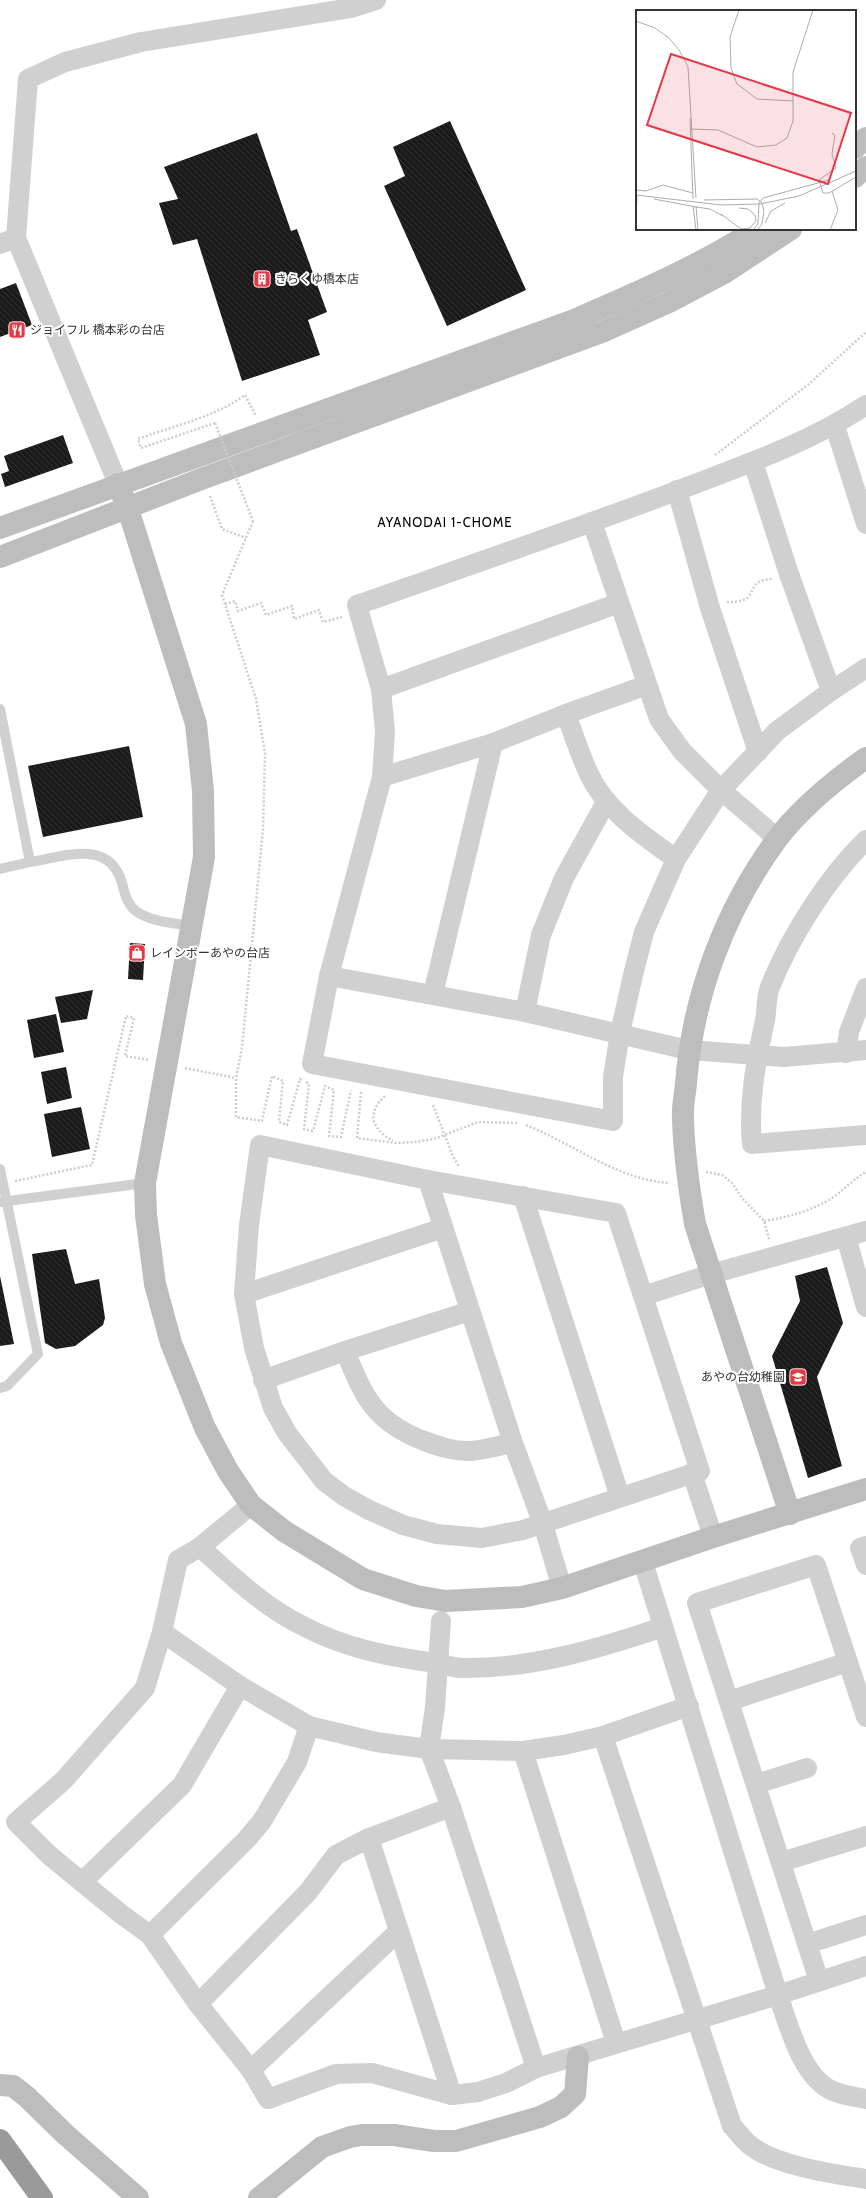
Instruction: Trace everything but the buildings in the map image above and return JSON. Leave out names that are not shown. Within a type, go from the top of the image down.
[{"type":"highway","points":[[0,2140],[42,2198]]},
{"type":"street","points":[[376,0],[351,8],[141,42],[65,62],[28,80],[8,241],[128,509],[196,724],[203,791],[204,857],[145,1183],[146,1215],[155,1284],[171,1343],[205,1428],[228,1471],[251,1505],[284,1531],[363,1579],[416,1596],[446,1601],[507,1598],[522,1597],[562,1588],[643,1562],[713,1537],[866,1489]]},
{"type":"street","points":[[856,147],[866,138]]},
{"type":"street","points":[[856,176],[866,167]]},
{"type":"street","points":[[0,528],[262,431],[574,320],[654,286],[721,251],[755,230]]},
{"type":"street","points":[[0,557],[128,509],[204,478],[602,332],[669,302],[724,273],[789,230]]},
{"type":"street","points":[[866,405],[835,426],[715,477],[358,605],[381,689],[385,732],[382,777],[329,976],[312,1064],[613,1121],[613,1077],[620,1033],[644,932],[676,859],[721,790],[777,731],[831,691],[866,668]]},
{"type":"street","points":[[835,426],[866,524]]},
{"type":"street","points":[[753,462],[789,574],[831,691]]},
{"type":"street","points":[[677,490],[710,608],[758,752]]},
{"type":"street","points":[[592,522],[646,685],[659,719],[682,751],[721,790],[778,839]]},
{"type":"street","points":[[381,689],[619,604]]},
{"type":"street","points":[[382,777],[492,743],[646,685]]},
{"type":"street","points":[[566,714],[589,775],[606,802],[640,833],[676,859]]},
{"type":"street","points":[[433,994],[492,743]]},
{"type":"street","points":[[790,1514],[695,1224],[687,1172],[683,1118],[688,1050],[698,1009],[725,927],[747,886],[778,839],[819,795],[866,758]]},
{"type":"street","points":[[525,1012],[541,934],[564,878],[606,802]]},
{"type":"street","points":[[866,840],[820,896],[787,948],[769,989],[768,1006],[756,1056],[750,1118],[752,1144],[866,1135]]},
{"type":"street","points":[[329,976],[525,1012],[688,1050],[784,1057],[846,1053],[866,1050]]},
{"type":"street","points":[[846,1053],[849,1032],[866,988]]},
{"type":"street","points":[[260,1144],[428,1180],[524,1196],[616,1213],[700,1471],[543,1524],[504,1535],[482,1538],[462,1537],[438,1534],[403,1525],[369,1510],[344,1496],[324,1481],[287,1433],[273,1408],[252,1342],[244,1294],[250,1226],[260,1144]]},
{"type":"street","points":[[428,1180],[513,1443],[543,1524],[562,1588]]},
{"type":"street","points":[[524,1196],[620,1497]]},
{"type":"street","points":[[244,1294],[443,1228]]},
{"type":"street","points":[[643,1296],[711,1274],[866,1231]]},
{"type":"street","points":[[846,1237],[866,1307]]},
{"type":"street","points":[[263,1380],[345,1351],[470,1311]]},
{"type":"street","points":[[345,1351],[361,1391],[376,1411],[390,1424],[418,1438],[451,1450],[470,1451],[513,1443]]},
{"type":"street","points":[[692,1473],[713,1537]]},
{"type":"street","points":[[251,1505],[200,1547],[178,1560],[162,1632],[145,1688],[63,1781],[16,1822],[48,1855],[121,1914],[150,1935],[198,2004],[251,2070],[268,2099],[336,2074],[372,2073],[452,2095],[478,2092],[506,2083],[536,2068],[578,2057],[616,2043],[778,1995],[866,1966]]},
{"type":"street","points":[[866,1546],[860,1548],[866,1565]]},
{"type":"street","points":[[200,1547],[268,1604],[303,1626],[374,1653],[401,1659],[438,1663],[461,1668],[506,1666],[597,1649],[662,1627]]},
{"type":"street","points":[[643,1562],[662,1627],[689,1706],[778,1995],[796,2046],[813,2076],[833,2091],[866,2099]]},
{"type":"street","points":[[819,1982],[697,1603],[816,1565],[866,1718]]},
{"type":"street","points":[[441,1621],[436,1707],[429,1749],[451,1807],[536,2068]]},
{"type":"street","points":[[162,1632],[240,1686],[309,1726],[376,1742],[429,1749],[523,1751],[603,1736],[689,1706]]},
{"type":"street","points":[[729,1701],[848,1662]]},
{"type":"street","points":[[82,1882],[182,1785],[240,1686]]},
{"type":"street","points":[[150,1935],[247,1839],[262,1821],[297,1762],[309,1726]]},
{"type":"street","points":[[603,1736],[698,2019],[732,2126],[751,2146],[775,2158],[833,2173],[866,2179]]},
{"type":"street","points":[[523,1751],[616,2043]]},
{"type":"street","points":[[756,1784],[807,1768]]},
{"type":"street","points":[[198,2004],[308,1892],[336,1855],[369,1838],[451,1807]]},
{"type":"street","points":[[781,1862],[866,1836]]},
{"type":"street","points":[[369,1838],[452,2095]]},
{"type":"street","points":[[807,1944],[866,1925]]},
{"type":"street","points":[[251,2070],[400,1931]]},
{"type":"street","points":[[260,2198],[322,2147],[350,2137],[362,2135],[394,2135],[434,2141],[456,2141],[515,2125],[561,2107],[575,2094],[578,2057]]},
{"type":"street","points":[[0,2085],[13,2086],[27,2097],[66,2135],[138,2198]]},
{"type":"lane","points":[[0,709],[30,862]]},
{"type":"lane","points":[[0,869],[30,862],[81,854],[99,854],[114,864],[122,882],[126,898],[136,911],[152,919],[191,926]]},
{"type":"lane","points":[[0,1169],[3,1183],[3,1202],[38,1354],[7,1386],[0,1388]]},
{"type":"lane","points":[[3,1202],[145,1183]]},
{"type":"path","points":[[715,477],[711,459],[809,384],[866,332]]},
{"type":"path","points":[[253,521],[215,424],[141,448],[138,438],[215,411],[235,402],[244,395],[262,431]]},
{"type":"path","points":[[204,478],[222,530],[246,538]]},
{"type":"path","points":[[710,608],[725,602],[743,600],[749,596],[754,585],[763,579],[775,579],[789,574]]},
{"type":"path","points":[[225,604],[235,601],[238,611],[261,603],[266,615],[292,606],[294,619],[319,610],[323,622],[359,612]]},
{"type":"path","points":[[3,1183],[92,1165],[126,1016],[134,1018],[125,1056],[155,1062]]},
{"type":"path","points":[[184,1068],[236,1078]]},
{"type":"path","points":[[388,1093],[375,1108],[374,1125],[380,1134],[396,1143]]},
{"type":"path","points":[[430,1099],[439,1116],[452,1154],[459,1166],[464,1170]]},
{"type":"path","points":[[687,1172],[706,1172],[722,1175],[732,1183],[742,1198],[764,1221],[793,1216],[810,1209],[830,1199],[866,1172]]},
{"type":"place","name":"きらくゆ橋本店","points":[[262,279]]},
{"type":"place","name":"ジョイフル 橋本彩の台店","points":[[17,330]]},
{"type":"place","name":"レインボーあやの台店","points":[[137,953]]},
{"type":"place","name":"あやの台幼稚園","points":[[798,1377]]},
{"type":"district","name":"AYANODAI 1-CHOME","points":[[445,522]]}]
